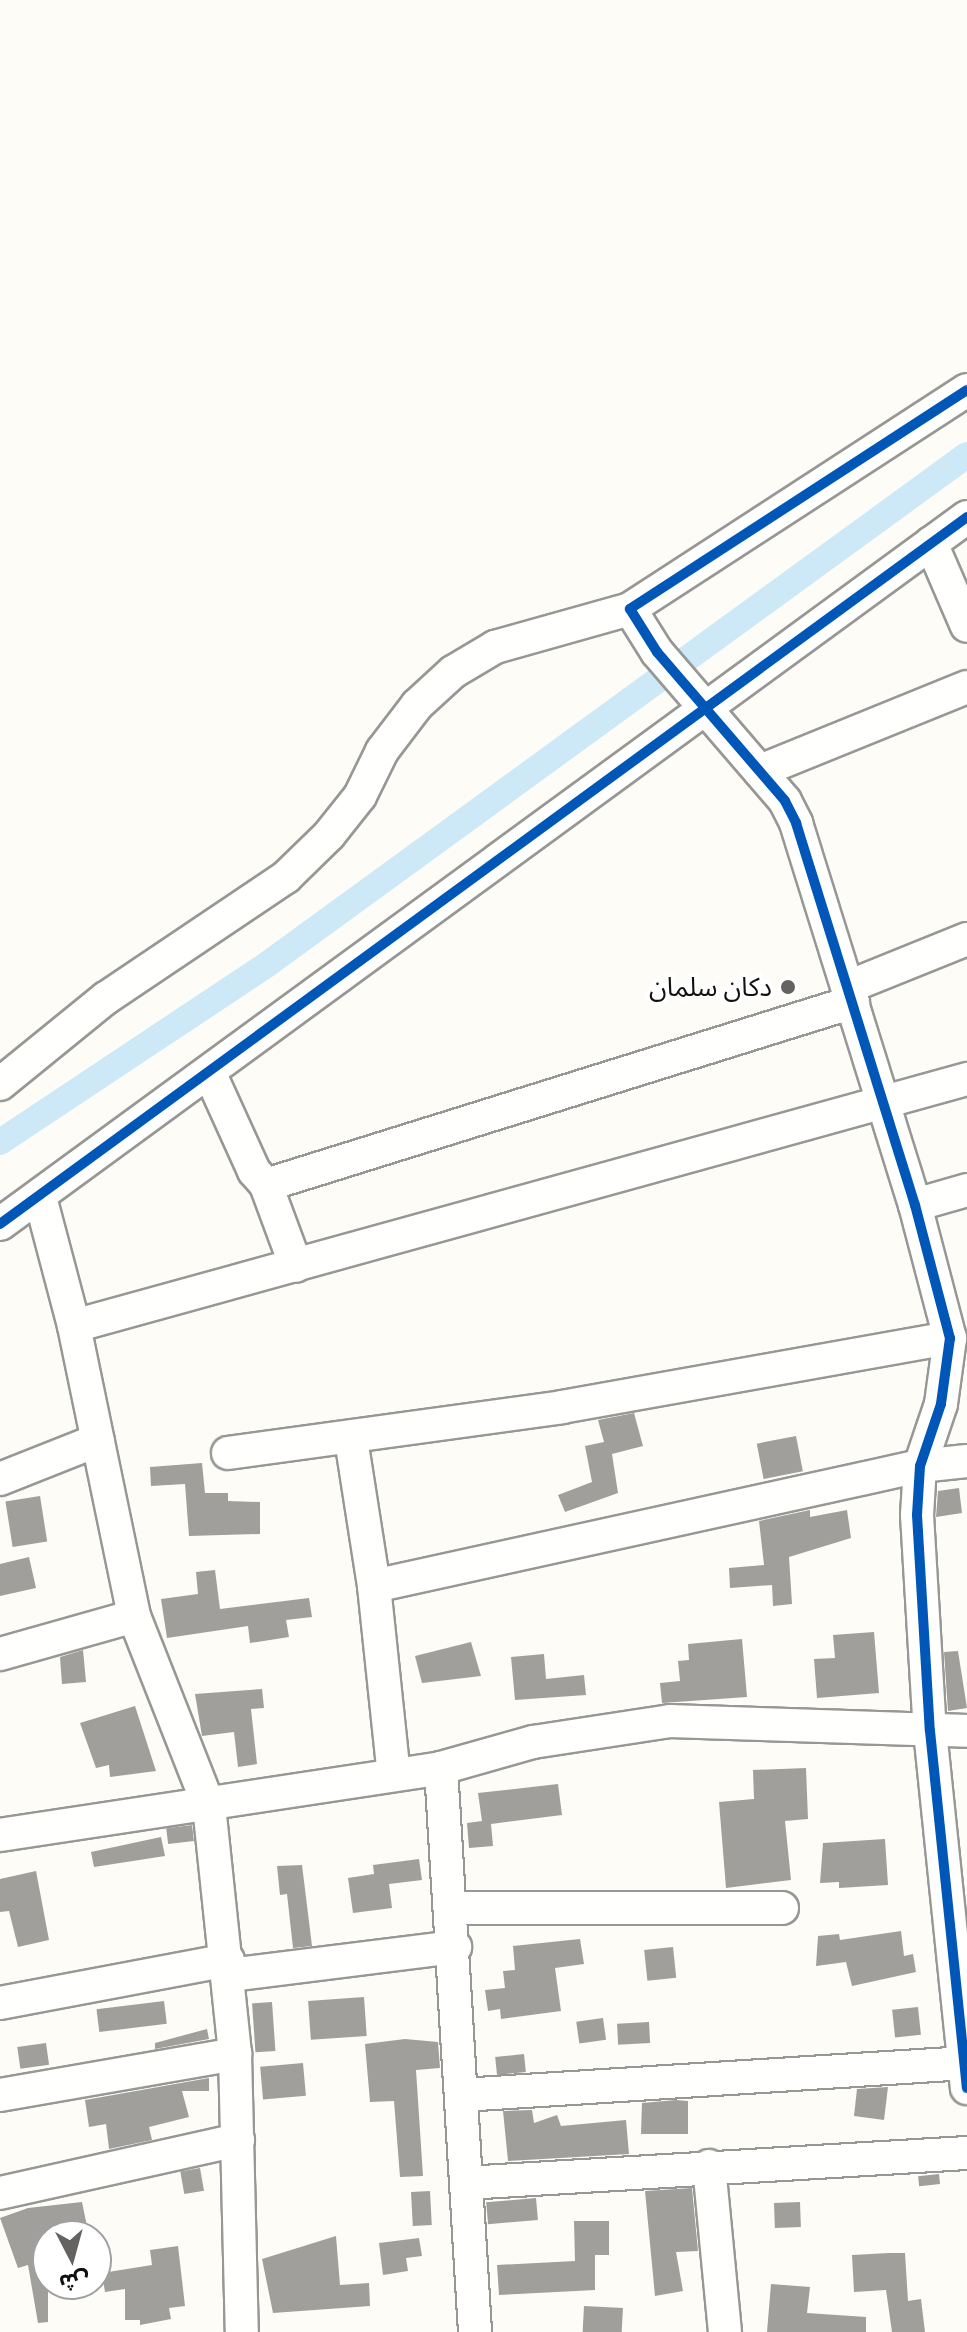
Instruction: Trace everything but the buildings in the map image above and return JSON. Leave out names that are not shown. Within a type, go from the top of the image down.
[{"type":"street","points":[[0,1084],[131,980],[286,877],[329,835],[360,796],[382,751],[417,705],[453,672],[495,647],[630,609],[967,390]]},
{"type":"street","points":[[0,1224],[210,1074],[967,517]]},
{"type":"street","points":[[931,543],[967,626]]},
{"type":"street","points":[[462,2095],[966,2071],[930,1731],[917,1515],[920,1466],[941,1404],[950,1338],[915,1205],[880,1102],[850,994],[796,823],[760,771],[657,652],[630,609]]},
{"type":"street","points":[[760,771],[967,687]]},
{"type":"street","points":[[266,1185],[850,994],[967,939]]},
{"type":"street","points":[[210,1074],[254,1171],[266,1185],[296,1266]]},
{"type":"street","points":[[74,1326],[967,1079]]},
{"type":"street","points":[[915,1205],[967,1190]]},
{"type":"street","points":[[40,1197],[74,1326],[134,1616],[209,1806],[229,1967],[235,2054],[242,2332]]},
{"type":"street","points":[[228,1453],[351,1439],[950,1338]]},
{"type":"street","points":[[351,1439],[374,1586],[394,1775]]},
{"type":"street","points":[[0,1479],[98,1440]]},
{"type":"street","points":[[374,1586],[920,1466],[967,1461]]},
{"type":"street","points":[[0,1654],[134,1616]]},
{"type":"street","points":[[0,1835],[209,1806],[441,1768],[533,1742],[670,1721],[967,1731]]},
{"type":"street","points":[[441,1768],[455,1947],[475,2332]]},
{"type":"street","points":[[452,1908],[782,1908]]},
{"type":"street","points":[[0,2003],[229,1967],[455,1947]]},
{"type":"street","points":[[0,2095],[235,2054]]},
{"type":"street","points":[[0,2193],[238,2140]]},
{"type":"street","points":[[466,2183],[709,2166],[967,2153]]},
{"type":"street","points":[[709,2166],[725,2332]]},
{"type":"waterway","points":[[0,1142],[269,963],[967,455]]},
{"type":"cycle path","points":[[967,390],[630,609],[657,652],[785,801],[796,823],[915,1205],[950,1338],[941,1404],[920,1466],[917,1515],[930,1731],[967,2088]]},
{"type":"cycle path","points":[[0,1224],[967,517]]},
{"type":"place","name":"دكان سلمان","points":[[788,987]]}]
